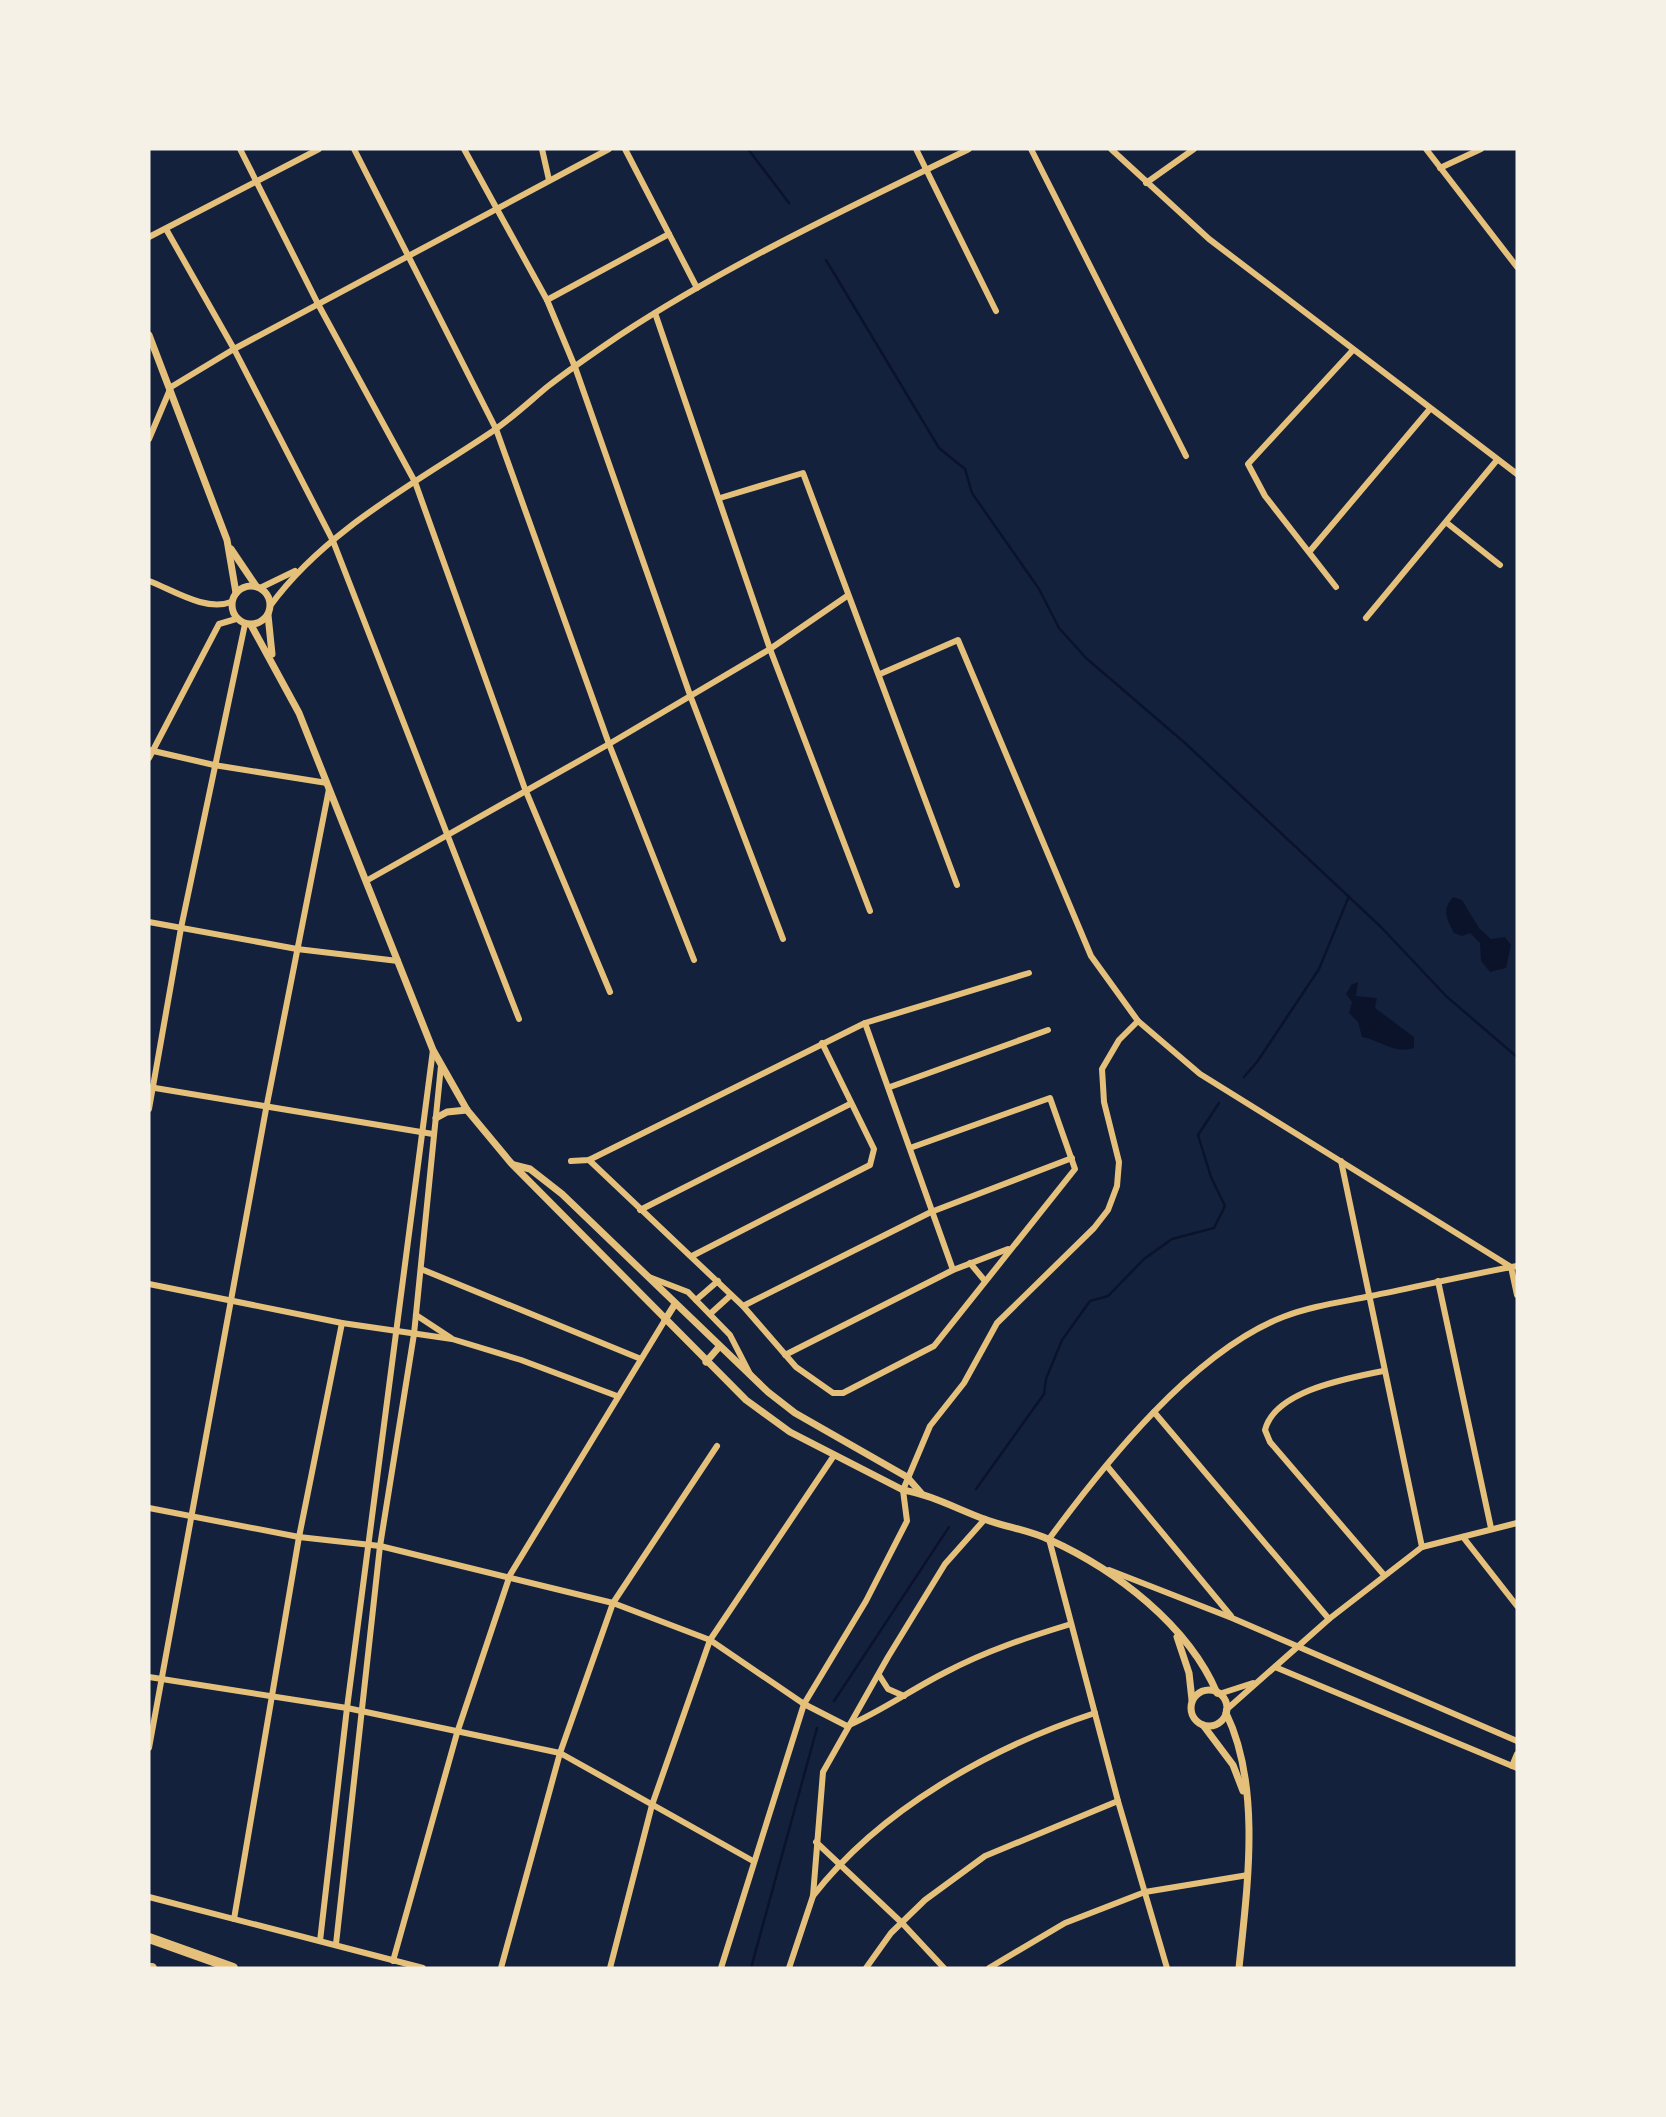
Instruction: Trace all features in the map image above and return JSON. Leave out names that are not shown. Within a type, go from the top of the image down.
[{"type":"highway","points":[[149,1938],[233,1968]]},
{"type":"street","points":[[240,149],[318,304],[415,482],[524,789],[610,992]]},
{"type":"street","points":[[149,237],[319,149]]},
{"type":"street","points":[[354,149],[496,429],[609,744],[694,960]]},
{"type":"street","points":[[464,149],[547,300],[575,367],[690,695],[783,939]]},
{"type":"street","points":[[542,149],[550,180]]},
{"type":"street","points":[[149,439],[171,387],[234,349],[410,256],[496,206],[609,149]]},
{"type":"street","points":[[625,149],[697,288]]},
{"type":"street","points":[[916,149],[996,312]]},
{"type":"street","points":[[270,606],[297,570],[333,541],[415,482],[496,429],[575,367],[655,313],[779,242],[969,149]]},
{"type":"street","points":[[1031,149],[1186,456]]},
{"type":"street","points":[[1111,149],[1209,240],[1429,410],[1516,472]]},
{"type":"street","points":[[1146,183],[1195,149]]},
{"type":"street","points":[[1426,149],[1517,265]]},
{"type":"street","points":[[1440,168],[1481,149]]},
{"type":"street","points":[[166,229],[234,349],[333,541],[519,1019]]},
{"type":"street","points":[[547,300],[670,234]]},
{"type":"street","points":[[655,313],[770,649],[870,911]]},
{"type":"street","points":[[149,335],[227,540],[236,593]]},
{"type":"street","points":[[1336,587],[1265,496],[1248,464],[1353,350]]},
{"type":"street","points":[[1310,551],[1429,410]]},
{"type":"street","points":[[1366,618],[1497,460]]},
{"type":"street","points":[[720,498],[803,473],[957,885]]},
{"type":"street","points":[[1447,523],[1500,565]]},
{"type":"street","points":[[227,540],[258,587],[268,596],[274,661]]},
{"type":"street","points":[[149,580],[220,607],[231,602],[236,593],[245,587],[258,587],[297,570]]},
{"type":"street","points":[[366,881],[446,837],[524,789],[609,744],[770,649],[847,596]]},
{"type":"street","points":[[231,602],[236,619]]},
{"type":"street","points":[[248,624],[268,615]]},
{"type":"street","points":[[328,785],[150,753],[219,624],[236,619],[248,624],[274,661],[299,713],[328,785],[398,961],[433,1050],[467,1110],[510,1163],[746,1400],[790,1432],[833,1457],[903,1490],[922,1493],[985,1519],[1049,1539],[1100,1567],[1232,1618],[1517,1741]]},
{"type":"street","points":[[149,1109],[150,1087],[214,765],[248,624]]},
{"type":"street","points":[[880,674],[958,640],[1091,957],[1138,1021],[1200,1074],[1514,1266]]},
{"type":"street","points":[[149,1748],[328,785]]},
{"type":"street","points":[[149,922],[297,949],[398,961]]},
{"type":"street","points":[[571,1161],[589,1160],[865,1023],[1029,973]]},
{"type":"street","points":[[722,1968],[753,1861],[804,1704],[866,1601],[907,1521],[903,1490],[930,1426],[964,1383],[997,1323],[1094,1228],[1108,1210],[1117,1186],[1119,1162],[1104,1101],[1102,1069],[1119,1040],[1138,1021]]},
{"type":"street","points":[[865,1023],[953,1270]]},
{"type":"street","points":[[890,1087],[1048,1030]]},
{"type":"street","points":[[692,1256],[870,1165],[874,1149],[822,1043]]},
{"type":"street","points":[[320,1941],[420,1132],[433,1050]]},
{"type":"street","points":[[336,1944],[380,1546],[414,1334],[441,1066]]},
{"type":"street","points":[[150,1087],[266,1109],[433,1135]]},
{"type":"street","points":[[589,1160],[718,1281],[796,1367],[833,1393],[843,1393],[934,1346],[1074,1169],[1050,1098],[910,1148]]},
{"type":"street","points":[[640,1210],[850,1104]]},
{"type":"street","points":[[436,1118],[447,1112],[467,1110]]},
{"type":"street","points":[[743,1306],[931,1212],[1072,1158]]},
{"type":"street","points":[[1341,1160],[1383,1371],[1422,1547]]},
{"type":"street","points":[[510,1163],[530,1170],[562,1194],[752,1380],[795,1413],[907,1478],[922,1493]]},
{"type":"street","points":[[785,1355],[953,1270],[1010,1248]]},
{"type":"street","points":[[970,1263],[985,1281]]},
{"type":"street","points":[[1049,1539],[1154,1412],[1195,1375],[1252,1333],[1283,1317],[1514,1266]]},
{"type":"street","points":[[1514,1266],[1517,1295]]},
{"type":"street","points":[[421,1269],[641,1359]]},
{"type":"street","points":[[648,1277],[688,1292],[730,1335],[744,1357],[752,1380]]},
{"type":"street","points":[[696,1300],[718,1281]]},
{"type":"street","points":[[1438,1281],[1492,1528]]},
{"type":"street","points":[[149,1284],[342,1323],[453,1339],[521,1360],[617,1396]]},
{"type":"street","points":[[393,1961],[457,1733],[510,1576],[617,1396],[675,1304],[688,1292]]},
{"type":"street","points":[[710,1314],[731,1295]]},
{"type":"street","points":[[416,1315],[453,1339]]},
{"type":"street","points":[[234,1919],[299,1537],[342,1323]]},
{"type":"street","points":[[706,1362],[730,1335]]},
{"type":"street","points":[[1383,1371],[1309,1389],[1271,1419],[1265,1430],[1268,1440],[1384,1575]]},
{"type":"street","points":[[1154,1412],[1329,1619]]},
{"type":"street","points":[[501,1968],[560,1753],[613,1603],[717,1446]]},
{"type":"street","points":[[610,1968],[652,1805],[710,1640],[833,1457]]},
{"type":"street","points":[[1107,1466],[1232,1618]]},
{"type":"street","points":[[149,1508],[299,1537],[380,1546],[613,1603],[710,1640],[804,1704],[847,1726]]},
{"type":"street","points":[[789,1968],[813,1896],[823,1772],[847,1726],[945,1564],[985,1519]]},
{"type":"street","points":[[1203,1725],[1219,1723],[1226,1712],[1255,1683],[1329,1619],[1422,1547],[1517,1523]]},
{"type":"street","points":[[1463,1536],[1517,1606]]},
{"type":"street","points":[[1049,1539],[1118,1801],[1167,1968]]},
{"type":"street","points":[[1100,1567],[1151,1607],[1200,1660],[1218,1694],[1240,1747],[1246,1798],[1248,1875],[1239,1968]]},
{"type":"street","points":[[847,1726],[879,1712],[904,1696],[1005,1644],[1071,1623]]},
{"type":"street","points":[[1175,1633],[1189,1673],[1191,1713],[1233,1765],[1246,1798]]},
{"type":"street","points":[[1275,1667],[1515,1767],[1517,1754]]},
{"type":"street","points":[[879,1675],[888,1689],[904,1696]]},
{"type":"street","points":[[149,1677],[347,1708],[560,1753],[753,1861]]},
{"type":"street","points":[[1192,1701],[1200,1693],[1218,1694],[1255,1683]]},
{"type":"street","points":[[813,1896],[838,1864],[937,1786],[1040,1732],[1095,1713]]},
{"type":"street","points":[[866,1968],[902,1923],[925,1900],[985,1856],[1118,1801]]},
{"type":"street","points":[[816,1842],[902,1923],[944,1968]]},
{"type":"street","points":[[989,1968],[1065,1923],[1144,1892],[1248,1875]]},
{"type":"street","points":[[149,1897],[423,1968]]},
{"type":"water","points":[[1453,897],[1462,900],[1479,928],[1491,939],[1505,937],[1511,945],[1506,968],[1490,972],[1481,961],[1480,943],[1470,933],[1462,936],[1454,933],[1446,910]]},
{"type":"water","points":[[1358,982],[1356,996],[1377,998],[1375,1008],[1414,1037],[1414,1048],[1400,1050],[1362,1037],[1358,1022],[1349,1013],[1352,1002],[1346,994],[1351,985]]},
{"type":"waterway","points":[[748,149],[789,203]]},
{"type":"waterway","points":[[826,260],[939,448],[965,469],[972,493],[1039,589],[1059,628],[1086,658],[1185,743],[1381,927],[1446,996],[1517,1057]]},
{"type":"waterway","points":[[1244,1077],[1257,1062],[1319,969],[1349,896]]},
{"type":"waterway","points":[[976,1489],[1044,1394],[1046,1379],[1062,1340],[1090,1301],[1108,1296],[1144,1259],[1172,1239],[1214,1228],[1225,1206],[1211,1177],[1198,1135],[1219,1103]]},
{"type":"waterway","points":[[834,1701],[949,1527]]},
{"type":"waterway","points":[[751,1968],[817,1728]]}]
